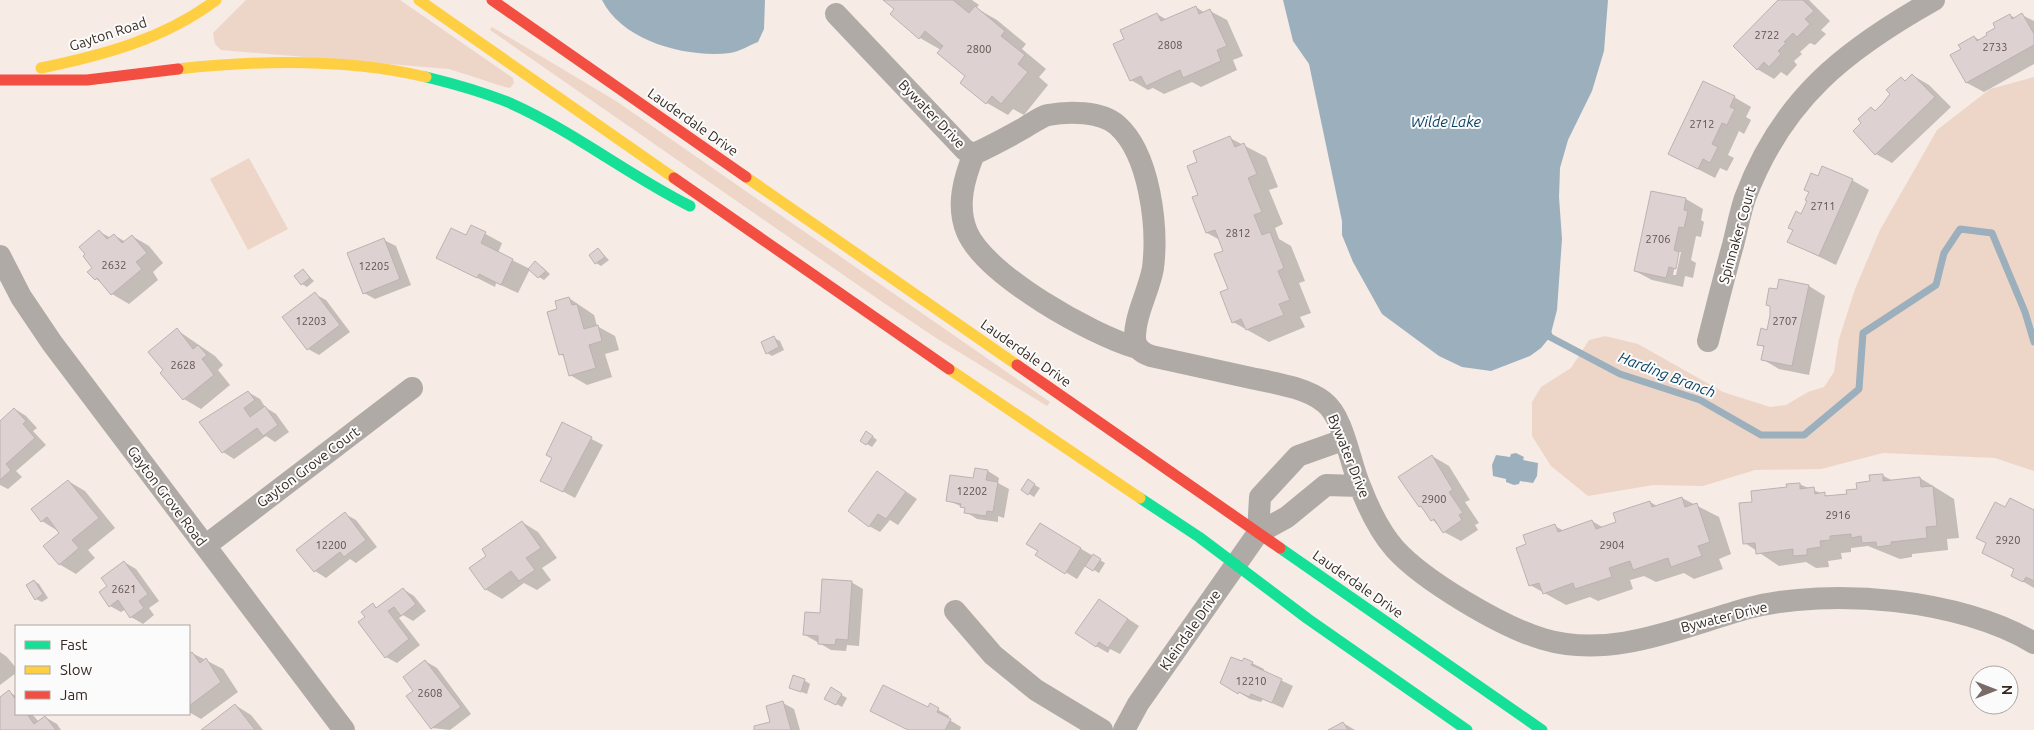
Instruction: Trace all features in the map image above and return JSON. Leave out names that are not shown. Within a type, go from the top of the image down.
[{"type":"main road","name":"Gayton Road","points":[[0,78],[70,62],[130,44],[181,24],[216,0]]},
{"type":"main road","points":[[418,0],[1044,435],[1199,537],[1308,620],[1468,730]]},
{"type":"main road","name":"Lauderdale Drive","points":[[492,0],[1542,730]]},
{"type":"main road","points":[[0,78],[86,80],[204,66],[280,64],[383,71],[451,83],[495,97],[544,121],[639,180],[790,258]]},
{"type":"street","name":"Spinnaker Court","points":[[1708,341],[1745,199],[1763,155],[1782,123],[1802,98],[1844,57],[1897,20],[1934,0]]},
{"type":"street","name":"Bywater Drive","points":[[836,14],[965,150],[974,154],[1046,116],[1071,113],[1100,116],[1117,124],[1127,137],[1146,171],[1154,238],[1152,269],[1135,333],[1137,348],[1142,353],[1151,356],[1275,384],[1313,395],[1326,403],[1335,414],[1360,486],[1394,548],[1428,578],[1515,630],[1546,640],[1570,644],[1617,645],[1750,608],[1796,600],[1868,599],[1941,609],[1975,616],[2013,630],[2034,643]]},
{"type":"street","points":[[974,154],[962,186],[962,210],[966,231],[977,249],[997,268],[1028,292],[1089,329],[1118,343],[1137,348]]},
{"type":"street","name":"Gayton Grove Road","points":[[0,256],[21,297],[52,343],[344,730]]},
{"type":"street","name":"Gayton Grove Court","points":[[205,546],[412,388]]},
{"type":"street","points":[[1258,533],[1260,497],[1266,490],[1298,456],[1343,440]]},
{"type":"street","name":"Kleindale Drive","points":[[1124,730],[1138,704],[1258,533],[1287,517],[1326,485],[1360,486]]},
{"type":"street","points":[[955,611],[993,655],[1036,690],[1102,730]]},
{"type":"shaded area","points":[[246,0],[400,0],[513,78],[514,83],[510,88],[505,87],[449,69],[221,50],[215,44],[213,33]]},
{"type":"shaded area","points":[[492,27],[616,101],[1050,402],[1047,406],[936,338],[490,30]]},
{"type":"shaded area","points":[[2034,77],[2034,471],[1995,458],[1883,453],[1821,469],[1755,470],[1703,486],[1653,485],[1588,496],[1551,466],[1532,436],[1532,402],[1541,387],[1571,368],[1589,340],[1605,336],[1638,344],[1723,392],[1770,407],[1786,405],[1808,392],[1824,387],[1834,372],[1839,339],[1855,289],[1880,230],[1937,130],[1990,89]]},
{"type":"shaded area","points":[[249,158],[288,229],[248,250],[210,179]]},
{"type":"water","points":[[602,0],[765,0],[764,29],[758,42],[730,53],[695,53],[676,50],[640,37],[625,27],[612,15]]},
{"type":"water","name":"Wilde Lake","points":[[1283,0],[1608,0],[1604,51],[1592,91],[1568,140],[1560,168],[1559,197],[1562,239],[1557,310],[1550,337],[1541,348],[1530,356],[1491,371],[1462,367],[1439,356],[1382,314],[1353,262],[1342,235],[1342,221],[1309,64],[1293,41]]},
{"type":"water","points":[[1516,453],[1524,457],[1523,460],[1538,463],[1537,476],[1533,483],[1520,481],[1519,484],[1514,485],[1506,482],[1506,479],[1493,476],[1492,465],[1496,455],[1510,457],[1511,454]]},
{"type":"building","points":[[883,0],[953,0],[969,13],[975,6],[1005,31],[1001,36],[1025,55],[1018,64],[1028,72],[1001,104],[992,96],[986,104],[960,83],[965,76],[937,53],[943,46],[925,31],[919,39],[890,14],[894,9]]},
{"type":"building","points":[[1778,0],[1803,0],[1814,11],[1805,19],[1810,24],[1797,37],[1793,33],[1784,42],[1786,43],[1778,51],[1781,54],[1769,67],[1764,62],[1757,70],[1733,46]]},
{"type":"building","points":[[1196,6],[1199,14],[1210,9],[1227,46],[1217,50],[1221,61],[1183,78],[1180,70],[1146,86],[1141,76],[1130,81],[1113,44],[1124,39],[1120,30],[1157,13],[1161,21]]},
{"type":"building","points":[[2022,13],[2034,34],[2034,45],[1966,83],[1950,55],[1961,49],[1958,45],[1974,36],[1977,41],[1995,28],[1993,23],[2010,14],[2012,19]]},
{"type":"building","points":[[1912,74],[1935,97],[1875,155],[1853,131],[1861,123],[1858,119],[1871,107],[1875,111],[1890,94],[1886,90],[1901,77],[1905,81]]},
{"type":"building","points":[[1703,81],[1735,96],[1730,107],[1735,109],[1727,125],[1722,123],[1712,144],[1718,147],[1710,163],[1703,159],[1698,169],[1668,154]]},
{"type":"building","points":[[1230,136],[1235,147],[1244,143],[1257,174],[1248,178],[1262,212],[1254,215],[1262,235],[1270,232],[1284,268],[1278,271],[1290,300],[1279,304],[1284,315],[1246,330],[1241,319],[1232,323],[1220,292],[1228,289],[1214,254],[1223,251],[1215,230],[1206,233],[1192,197],[1198,195],[1187,166],[1197,162],[1193,151]]},
{"type":"building","points":[[1822,166],[1853,179],[1819,256],[1787,242],[1793,230],[1788,228],[1796,211],[1801,214],[1807,201],[1805,200],[1809,192],[1804,190],[1811,173],[1818,176]]},
{"type":"building","points":[[1651,191],[1686,198],[1684,210],[1688,211],[1684,228],[1679,227],[1674,250],[1679,252],[1676,269],[1669,267],[1666,278],[1634,271]]},
{"type":"building","points":[[471,225],[486,232],[481,243],[513,259],[501,285],[479,274],[477,278],[436,258],[451,228],[466,235]]},
{"type":"building","points":[[99,230],[107,239],[114,234],[122,243],[132,235],[147,253],[136,262],[142,269],[111,295],[97,278],[95,280],[87,272],[92,268],[79,247]]},
{"type":"building","points":[[384,238],[400,279],[363,294],[347,253]]},
{"type":"building","points":[[598,248],[605,257],[595,264],[589,255]]},
{"type":"building","points":[[535,261],[546,271],[538,278],[528,269]]},
{"type":"building","points":[[303,269],[310,278],[301,285],[294,276]]},
{"type":"building","points":[[1779,279],[1809,285],[1792,366],[1761,360],[1764,346],[1757,345],[1761,328],[1767,330],[1770,315],[1770,306],[1766,305],[1769,288],[1777,289]]},
{"type":"building","points":[[315,292],[340,325],[307,350],[282,317]]},
{"type":"building","points":[[569,297],[572,305],[577,304],[584,329],[598,325],[602,341],[589,345],[596,368],[569,376],[563,354],[559,355],[547,312],[557,309],[555,301]]},
{"type":"building","points":[[177,328],[193,349],[198,345],[207,355],[202,359],[214,375],[183,400],[160,373],[163,370],[148,352]]},
{"type":"building","points":[[774,336],[779,347],[766,354],[761,342]]},
{"type":"building","points":[[248,391],[255,400],[244,408],[250,417],[265,406],[278,425],[263,436],[257,428],[222,453],[199,422]]},
{"type":"building","points":[[14,408],[26,421],[23,424],[35,438],[6,464],[11,470],[0,480],[0,421]]},
{"type":"building","points":[[562,422],[592,437],[563,492],[540,481],[552,458],[546,455]]},
{"type":"building","points":[[866,431],[873,436],[866,445],[860,441]]},
{"type":"building","points":[[1432,455],[1453,490],[1449,492],[1463,513],[1459,515],[1462,520],[1443,533],[1434,519],[1431,521],[1421,506],[1419,507],[1398,477]]},
{"type":"building","points":[[975,468],[988,470],[986,480],[998,482],[993,512],[987,511],[986,516],[964,513],[965,508],[960,507],[961,504],[946,501],[950,475],[973,478]]},
{"type":"building","points":[[877,471],[906,492],[886,519],[878,514],[869,527],[848,511]]},
{"type":"building","points":[[1883,474],[1883,481],[1920,477],[1921,487],[1933,486],[1937,526],[1926,527],[1927,538],[1891,542],[1891,545],[1877,547],[1876,542],[1862,543],[1861,536],[1851,538],[1851,534],[1830,536],[1830,540],[1820,541],[1821,547],[1807,549],[1807,555],[1793,556],[1793,549],[1756,554],[1755,543],[1743,544],[1739,503],[1752,502],[1751,491],[1787,487],[1786,484],[1800,483],[1800,489],[1814,487],[1815,494],[1825,492],[1825,496],[1847,494],[1846,490],[1857,489],[1856,483],[1870,481],[1869,475]]},
{"type":"building","points":[[1028,479],[1035,484],[1028,495],[1021,490]]},
{"type":"building","points":[[68,480],[99,518],[72,540],[79,548],[59,565],[43,546],[59,533],[47,517],[41,522],[31,509]]},
{"type":"building","points":[[1682,497],[1685,507],[1697,503],[1710,542],[1698,546],[1702,556],[1671,567],[1668,558],[1633,570],[1630,561],[1609,568],[1612,577],[1575,589],[1573,583],[1543,594],[1539,583],[1529,586],[1516,548],[1526,544],[1523,535],[1555,524],[1558,532],[1592,520],[1596,529],[1616,522],[1613,513],[1650,501],[1652,507]]},
{"type":"building","points":[[2010,498],[2034,510],[2034,581],[2026,577],[2023,582],[2011,576],[2014,569],[1982,553],[1986,543],[1976,538],[1995,502],[2005,507]]},
{"type":"building","points":[[345,512],[366,540],[344,557],[340,552],[314,572],[296,550]]},
{"type":"building","points":[[522,521],[541,548],[526,558],[535,570],[519,581],[511,571],[485,590],[469,568],[486,556],[482,549]]},
{"type":"building","points":[[1040,523],[1081,548],[1065,574],[1035,555],[1038,551],[1026,544]]},
{"type":"building","points":[[1093,554],[1101,559],[1093,571],[1085,566]]},
{"type":"building","points":[[124,561],[148,594],[139,601],[144,608],[130,618],[118,600],[109,607],[99,592],[107,586],[101,578]]},
{"type":"building","points":[[822,579],[852,581],[848,640],[836,639],[835,645],[818,644],[818,636],[803,635],[805,612],[820,613]]},
{"type":"building","points":[[34,580],[43,594],[35,600],[26,585]]},
{"type":"building","points":[[403,588],[416,604],[401,616],[394,607],[388,611],[409,639],[385,658],[358,622],[365,617],[361,612],[373,603],[376,608]]},
{"type":"building","points":[[1099,599],[1128,619],[1108,648],[1099,642],[1096,647],[1075,633]]},
{"type":"building","points":[[192,652],[200,663],[206,658],[221,682],[190,705],[190,653]]},
{"type":"building","points":[[1231,657],[1242,661],[1244,658],[1253,662],[1251,665],[1282,679],[1272,703],[1251,694],[1249,697],[1239,692],[1238,694],[1220,683]]},
{"type":"building","points":[[425,660],[461,707],[431,729],[406,696],[413,691],[403,677]]},
{"type":"building","points":[[793,675],[805,679],[801,692],[789,688]]},
{"type":"building","points":[[883,685],[928,707],[930,703],[939,708],[937,712],[951,719],[945,730],[908,730],[870,711]]},
{"type":"building","points":[[831,687],[842,694],[836,705],[824,699]]},
{"type":"building","points":[[9,690],[15,699],[15,715],[28,715],[34,724],[45,716],[56,730],[0,730],[0,697]]},
{"type":"building","points":[[783,701],[791,730],[754,730],[754,726],[770,722],[766,706]]},
{"type":"building","points":[[235,704],[255,730],[201,730]]},
{"type":"building","points":[[1343,722],[1348,730],[1328,730]]},
{"type":"waterway","name":"Harding Branch","points":[[1546,329],[1550,337],[1620,374],[1700,400],[1761,435],[1804,435],[1859,389],[1863,333],[1936,285],[1944,253],[1960,229],[1992,233],[2025,312],[2034,342]]},
{"type":"traffic: fast","points":[[426,77],[490,95],[533,114],[690,206]]},
{"type":"traffic: fast","points":[[1140,498],[1199,537],[1308,619],[1467,730]]},
{"type":"traffic: fast","points":[[1280,548],[1542,730]]},
{"type":"traffic: slow","points":[[41,68],[133,44],[176,25],[216,0]]},
{"type":"traffic: slow","points":[[419,0],[674,178]]},
{"type":"traffic: slow","points":[[178,69],[302,62],[365,66],[426,77]]},
{"type":"traffic: slow","points":[[746,177],[1017,365]]},
{"type":"traffic: slow","points":[[949,369],[1140,498]]},
{"type":"traffic: jam","points":[[492,0],[746,177]]},
{"type":"traffic: jam","points":[[0,80],[87,80],[178,69]]},
{"type":"traffic: jam","points":[[674,178],[949,369]]},
{"type":"traffic: jam","points":[[1017,365],[1280,548]]}]
